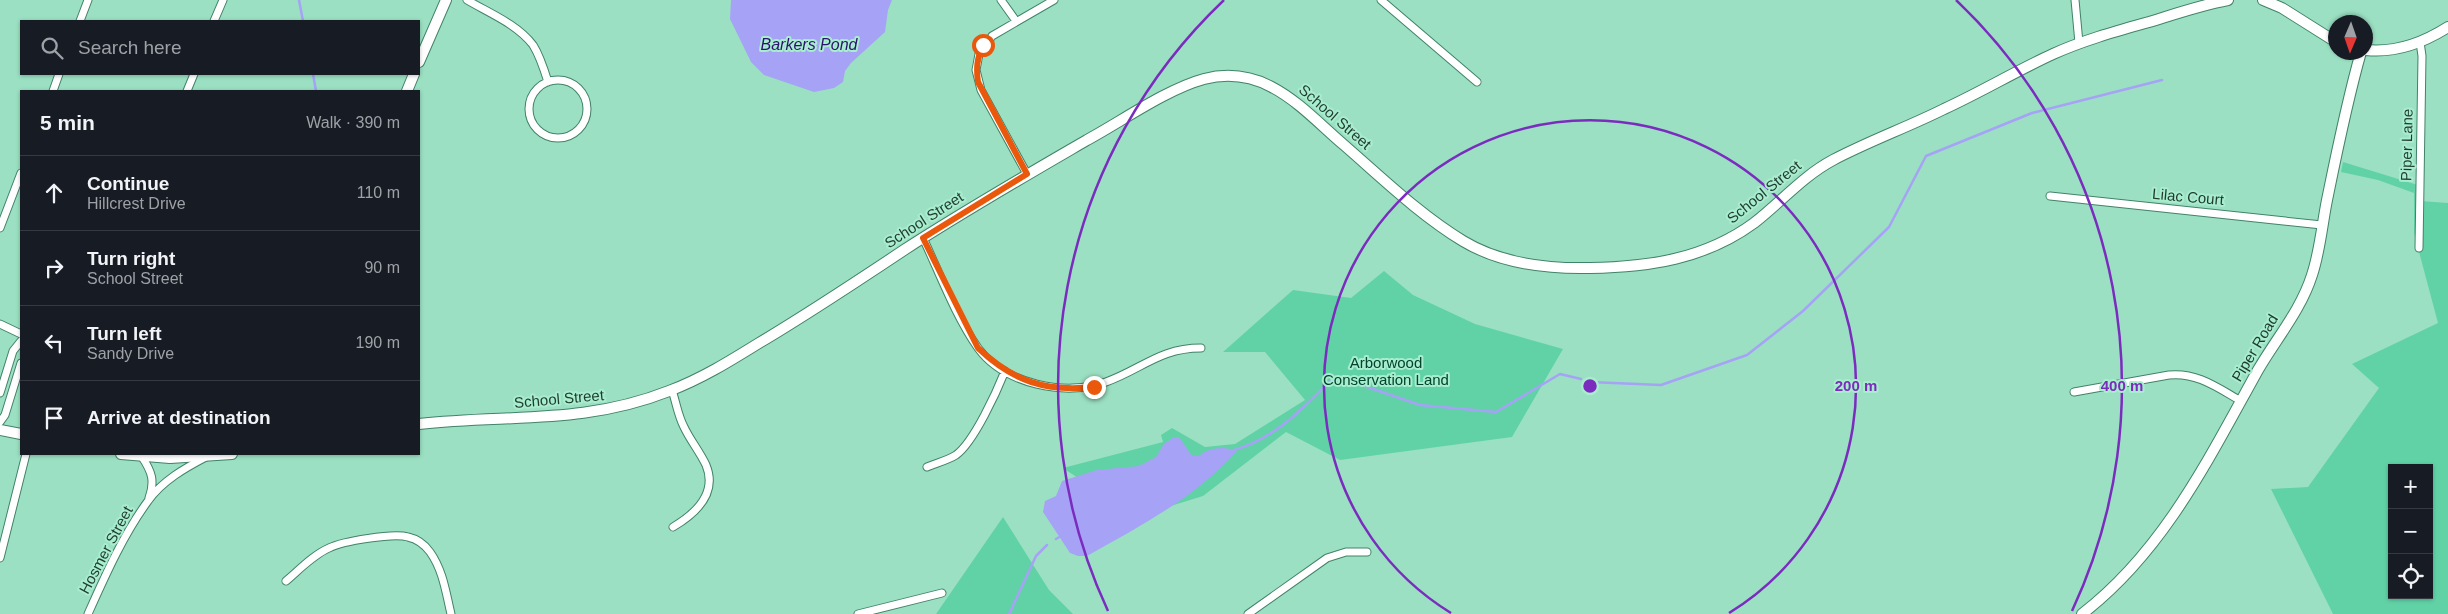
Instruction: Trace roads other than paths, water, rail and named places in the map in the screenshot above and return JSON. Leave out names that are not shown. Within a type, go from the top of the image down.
[{"type":"street","points":[[80,20],[88,0]]},
{"type":"street","points":[[214,20],[223,0]]},
{"type":"street","points":[[420,60],[446,0]]},
{"type":"street","points":[[467,0],[504,21],[526,38],[536,51],[548,82]]},
{"type":"street","points":[[1001,0],[1016,21]]},
{"type":"street","points":[[1027,174],[981,90],[976,70],[978,54],[983,45],[992,36],[1054,0]]},
{"type":"street","points":[[1380,0],[1476,82]]},
{"type":"street","points":[[2075,0],[2079,43]]},
{"type":"street","name":"School Street","points":[[420,424],[581,415],[627,406],[672,390],[710,373],[805,316],[923,238],[1027,174],[1192,83],[1216,77],[1244,78],[1258,81],[1292,98],[1415,206],[1462,241],[1481,251],[1516,262],[1558,268],[1607,267],[1674,261],[1718,246],[1740,232],[1801,181],[1830,162],[1945,109],[2040,60],[2079,43],[2228,0]]},
{"type":"street","points":[[2263,0],[2286,10],[2328,37]]},
{"type":"street","points":[[2373,50],[2388,50],[2420,42],[2448,27]]},
{"type":"street","name":"Piper Lane","points":[[2419,248],[2422,56],[2420,42]]},
{"type":"street","name":"Piper Road","points":[[2082,614],[2110,592],[2156,540],[2178,508],[2306,291],[2314,268],[2350,90],[2359,60]]},
{"type":"street","points":[[53,90],[59,75]]},
{"type":"street","points":[[187,90],[194,75]]},
{"type":"street","points":[[407,90],[414,75]]},
{"type":"street","points":[[558,80],[571,83],[582,92],[586,100],[587,109],[584,122],[578,130],[566,136],[557,137],[544,133],[534,124],[530,115],[530,106],[534,93],[548,82],[558,80]]},
{"type":"street","points":[[0,228],[20,175]]},
{"type":"street","name":"Lilac Court","points":[[2050,196],[2322,226]]},
{"type":"street","points":[[923,238],[978,348],[1006,370],[1030,383],[1051,388],[1094,387],[1116,378],[1162,353],[1182,348],[1201,348]]},
{"type":"street","points":[[0,324],[20,334]]},
{"type":"street","points":[[0,393],[13,351],[20,342]]},
{"type":"street","points":[[0,422],[5,415],[20,366]]},
{"type":"street","points":[[928,467],[955,456],[964,448],[999,388],[1006,370]]},
{"type":"street","points":[[2074,392],[2184,374],[2204,380],[2241,401]]},
{"type":"street","points":[[672,390],[683,425],[706,464],[709,474],[706,498],[700,507],[691,516],[673,527]]},
{"type":"street","points":[[0,430],[20,434]]},
{"type":"street","points":[[0,558],[26,455]]},
{"type":"street","points":[[129,455],[142,457],[207,457],[224,455]]},
{"type":"street","name":"Hosmer Street","points":[[88,614],[114,557],[148,500],[153,486],[152,476],[142,457]]},
{"type":"street","name":"Hosmer Street","points":[[148,500],[180,471],[207,457]]},
{"type":"street","points":[[286,581],[329,548],[353,542],[408,537],[421,542],[434,559],[444,581],[451,614]]},
{"type":"street","points":[[1248,614],[1326,558],[1346,552],[1367,552]]},
{"type":"street","points":[[858,614],[877,612],[942,594]]},
{"type":"water","name":"Barkers Pond","points":[[731,0],[892,0],[888,10],[885,32],[851,63],[845,71],[843,82],[834,88],[814,92],[764,75],[751,62],[730,19]]},
{"type":"water","points":[[1174,437],[1179,437],[1192,456],[1199,456],[1217,448],[1236,452],[1203,483],[1147,522],[1087,556],[1078,556],[1070,553],[1043,512],[1045,501],[1056,496],[1062,481],[1097,470],[1139,466],[1156,457],[1164,444]]},
{"type":"waterway","points":[[299,0],[303,20]]},
{"type":"waterway","points":[[313,75],[316,90]]},
{"type":"waterway","points":[[1590,382],[1661,385],[1747,355],[1803,311],[1889,227],[1926,156],[2032,113],[2162,80]]},
{"type":"waterway","points":[[1231,451],[1262,439],[1288,421],[1335,376],[1420,405],[1496,412],[1560,374],[1581,379]]},
{"type":"waterway","points":[[1056,539],[1061,536]]},
{"type":"waterway","points":[[1009,614],[1036,556],[1047,545]]},
{"type":"park label","name":"Arborwood Conservation Land","points":[[1386,372]]}]
